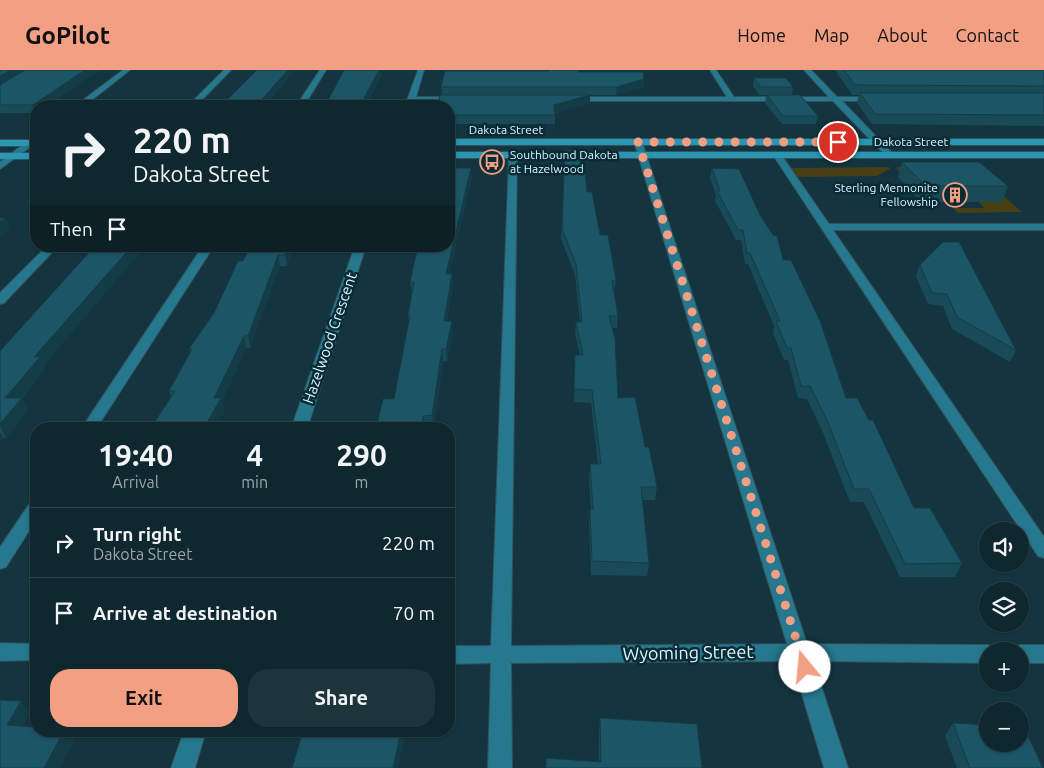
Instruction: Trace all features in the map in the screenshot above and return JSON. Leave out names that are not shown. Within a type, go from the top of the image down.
[{"type":"main road","points":[[0,143],[30,141]]},
{"type":"main road","name":"Dakota Street","points":[[455,142],[776,155],[1044,155]]},
{"type":"main road","name":"Dakota Street","points":[[455,156],[513,156],[640,149],[878,142],[1044,142]]},
{"type":"main road","points":[[0,156],[30,156]]},
{"type":"street","points":[[87,100],[127,70]]},
{"type":"street","points":[[198,100],[228,70]]},
{"type":"street","points":[[304,100],[323,70]]},
{"type":"street","points":[[411,100],[421,70]]},
{"type":"street","points":[[713,70],[732,99]]},
{"type":"street","points":[[807,70],[890,155]]},
{"type":"street","points":[[454,100],[469,99]]},
{"type":"street","points":[[566,99],[890,99]]},
{"type":"street","points":[[0,166],[30,145]]},
{"type":"street","points":[[640,149],[836,768]]},
{"type":"street","points":[[776,155],[1044,551]]},
{"type":"street","points":[[500,768],[513,156]]},
{"type":"street","points":[[825,227],[1044,227]]},
{"type":"street","points":[[0,300],[47,252]]},
{"type":"street","points":[[93,422],[205,252]]},
{"type":"street","name":"Hazelwood Crescent","points":[[301,422],[359,252]]},
{"type":"street","points":[[0,562],[30,516]]},
{"type":"street","points":[[0,652],[30,652]]},
{"type":"street","name":"Wyoming Street","points":[[455,655],[800,652],[979,654]]},
{"type":"street","points":[[1029,654],[1044,654]]},
{"type":"street","points":[[183,768],[193,737]]},
{"type":"shaded area","points":[[889,167],[890,169],[877,176],[798,177],[791,168]]},
{"type":"shaded area","points":[[897,167],[970,167],[1022,212],[958,213],[953,208],[984,208],[979,202],[1001,201],[901,177]]},
{"type":"building","points":[[0,70],[10,70],[0,76]]},
{"type":"building","points":[[25,70],[85,70],[40,100],[30,100],[30,105],[0,105],[0,85]]},
{"type":"building","points":[[257,70],[288,70],[261,100],[227,100]]},
{"type":"building","points":[[344,70],[379,70],[363,100],[328,100]]},
{"type":"building","points":[[549,70],[643,72],[644,79],[617,87],[441,87],[445,71]]},
{"type":"building","points":[[844,70],[1044,70],[1044,86],[855,85]]},
{"type":"building","points":[[754,78],[786,78],[793,87],[761,87]]},
{"type":"building","points":[[860,93],[1044,93],[1044,115],[875,114]]},
{"type":"building","points":[[440,95],[590,95],[554,105],[555,115],[455,115],[455,100],[439,100]]},
{"type":"building","points":[[767,95],[800,95],[818,116],[783,116]]},
{"type":"building","points":[[565,150],[583,150],[587,192],[592,192],[600,235],[608,235],[616,280],[612,281],[618,316],[609,316],[615,339],[618,398],[635,397],[645,447],[649,447],[657,487],[641,487],[649,563],[592,561],[590,509],[593,509],[590,464],[601,464],[592,390],[574,389],[575,355],[583,355],[576,322],[582,322],[576,264],[562,229]]},
{"type":"building","points":[[902,162],[979,162],[1008,186],[926,186]]},
{"type":"building","points":[[455,168],[471,168],[455,236]]},
{"type":"building","points":[[712,168],[739,169],[760,215],[773,235],[777,236],[783,260],[791,260],[820,321],[846,398],[857,398],[869,420],[873,420],[914,508],[930,508],[962,563],[905,564],[869,489],[854,489],[827,420],[810,386],[801,386],[791,348],[787,348],[776,321],[780,321],[750,253],[747,253],[743,230],[738,230],[717,191],[720,191]]},
{"type":"building","points":[[943,242],[959,242],[1016,350],[957,317],[947,294],[932,293],[920,265]]},
{"type":"building","points":[[90,252],[127,252],[34,357],[40,357],[5,398],[22,398],[0,424],[0,351]]},
{"type":"building","points":[[248,252],[286,252],[285,255],[278,255],[248,336],[244,336],[214,398],[221,398],[207,422],[155,422],[175,391],[169,391],[192,349],[189,349],[214,313],[238,261],[243,261]]},
{"type":"building","points":[[417,252],[451,252],[446,274],[452,274],[444,321],[452,321],[446,349],[442,349],[432,415],[423,416],[423,422],[378,422],[383,399],[394,399],[410,315],[408,315],[414,282],[410,282]]},
{"type":"building","points":[[0,700],[21,701],[7,725],[30,727],[30,737],[61,737],[44,768],[0,768]]},
{"type":"building","points":[[600,718],[697,724],[702,768],[546,768],[546,758],[601,762]]},
{"type":"building","points":[[953,723],[979,724],[979,752],[1029,752],[1029,738],[1043,768],[970,768]]},
{"type":"building","points":[[301,737],[400,737],[393,768],[292,768]]},
{"type":"place","name":"Southbound Dakota at Hazelwood","points":[[492,162]]},
{"type":"place","name":"Sterling Mennonite Fellowship","points":[[955,195]]},
{"type":"route","points":[[805,667],[638,142],[838,142]]}]
